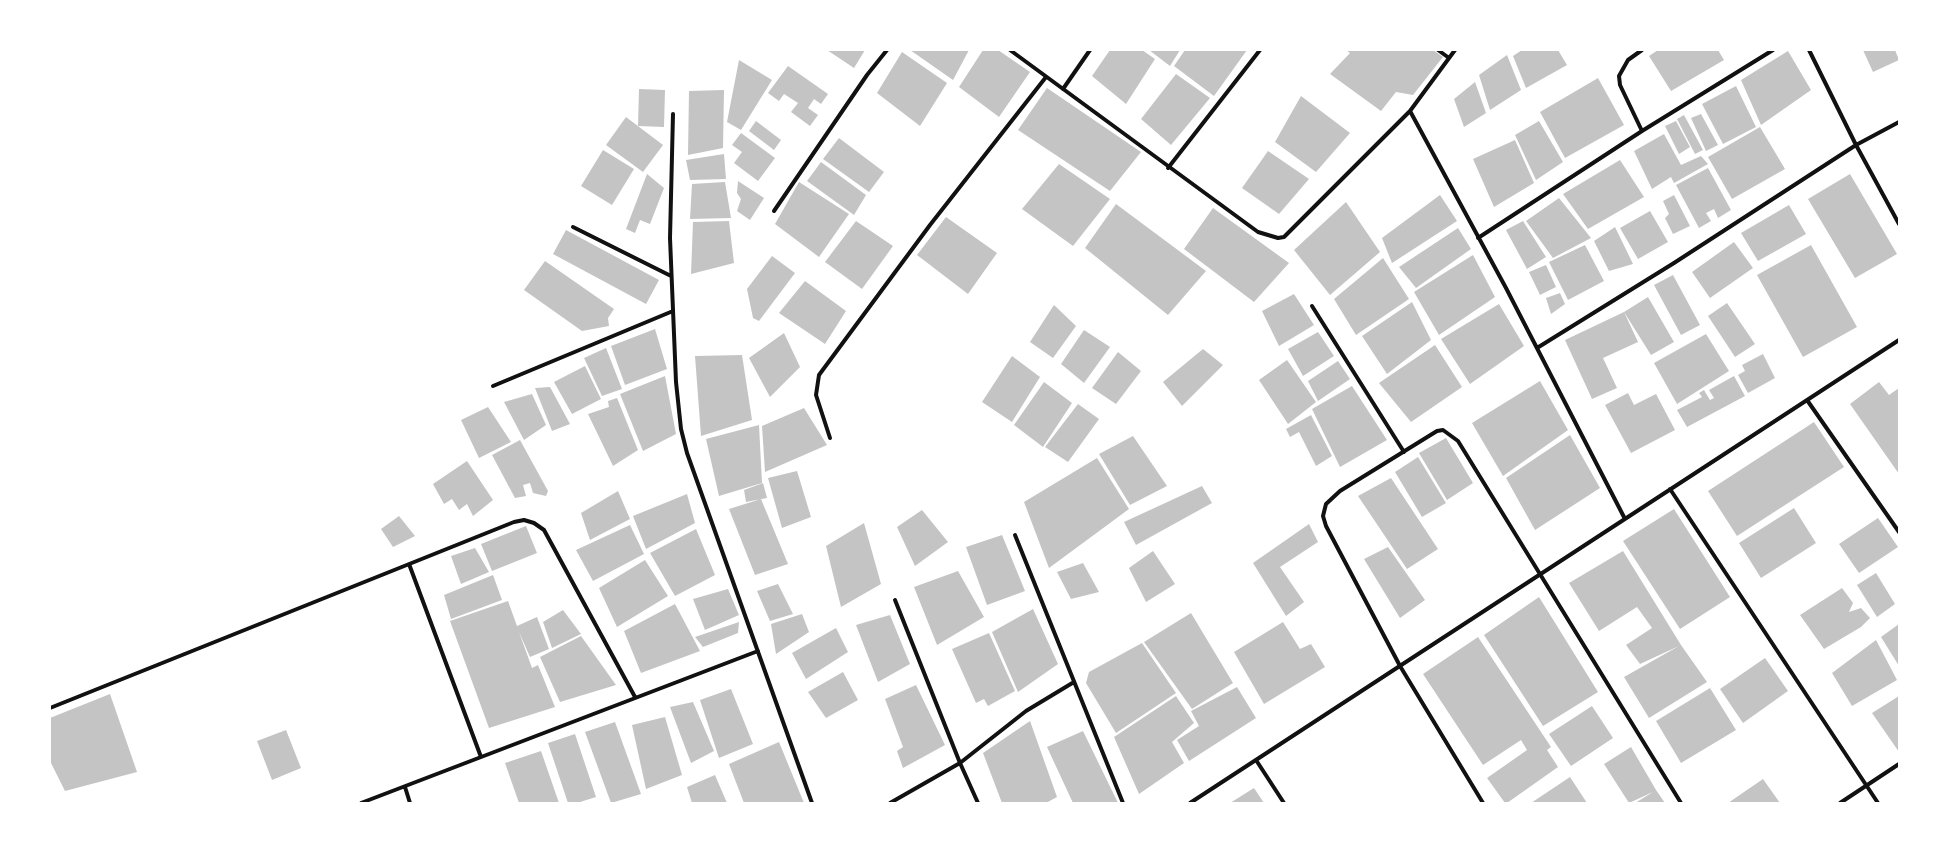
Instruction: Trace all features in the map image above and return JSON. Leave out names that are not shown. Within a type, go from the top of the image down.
[{"type":"street","points":[[774,211],[867,75],[887,50]]},
{"type":"street","points":[[1010,50],[1168,168],[1258,232],[1270,236],[1284,236],[1410,111],[1455,50]]},
{"type":"street","points":[[1063,89],[1090,50]]},
{"type":"street","points":[[1168,168],[1260,50]]},
{"type":"street","points":[[1438,50],[1449,58]]},
{"type":"street","points":[[1642,50],[1628,60],[1619,76],[1620,85],[1642,131]]},
{"type":"street","points":[[1478,238],[1642,131],[1773,50]]},
{"type":"street","points":[[1808,50],[1856,145],[1899,224]]},
{"type":"street","points":[[830,438],[816,396],[819,375],[930,225],[1046,77]]},
{"type":"street","points":[[1410,111],[1537,348],[1625,519]]},
{"type":"street","points":[[673,114],[670,238],[676,382],[681,429],[687,453],[812,803]]},
{"type":"street","points":[[1537,348],[1674,263],[1856,145],[1899,122]]},
{"type":"street","points":[[573,227],[671,276]]},
{"type":"street","points":[[1312,306],[1404,452]]},
{"type":"street","points":[[494,386],[673,312]]},
{"type":"street","points":[[1190,803],[1899,340]]},
{"type":"street","points":[[1807,400],[1899,532]]},
{"type":"street","points":[[1483,803],[1400,666],[1326,526],[1323,516],[1326,504],[1340,491],[1437,431],[1443,430],[1458,441],[1681,803]]},
{"type":"street","points":[[1670,489],[1878,803]]},
{"type":"street","points":[[50,708],[514,522],[524,520],[534,522],[544,530],[635,697]]},
{"type":"street","points":[[1015,535],[1123,803]]},
{"type":"street","points":[[409,564],[481,757]]},
{"type":"street","points":[[896,600],[960,763],[978,803]]},
{"type":"street","points":[[361,803],[758,651]]},
{"type":"street","points":[[890,803],[960,763],[1026,711],[1074,682]]},
{"type":"street","points":[[1256,760],[1284,803]]},
{"type":"street","points":[[1840,803],[1899,764]]},
{"type":"street","points":[[405,787],[410,803]]},
{"type":"building","points":[[827,50],[865,50],[854,68]]},
{"type":"building","points":[[910,50],[969,50],[953,80]]},
{"type":"building","points":[[983,50],[998,50],[1030,72],[999,117],[959,87]]},
{"type":"building","points":[[1110,50],[1142,50],[1155,59],[1126,104],[1092,76]]},
{"type":"building","points":[[1149,50],[1180,50],[1170,66]]},
{"type":"building","points":[[1185,50],[1247,50],[1214,96],[1174,66]]},
{"type":"building","points":[[1346,50],[1433,50],[1443,57],[1413,95],[1396,92],[1381,111],[1330,74],[1350,53]]},
{"type":"building","points":[[1522,50],[1558,50],[1567,65],[1526,88],[1513,56]]},
{"type":"building","points":[[1658,50],[1718,50],[1724,60],[1671,91],[1649,56]]},
{"type":"building","points":[[1863,50],[1895,50],[1899,60],[1873,72]]},
{"type":"building","points":[[1788,51],[1811,90],[1761,125],[1741,80]]},
{"type":"building","points":[[902,52],[947,83],[920,126],[877,93]]},
{"type":"building","points":[[1507,55],[1521,90],[1490,110],[1479,75]]},
{"type":"building","points":[[739,60],[772,80],[741,130],[727,122]]},
{"type":"building","points":[[788,66],[828,94],[821,104],[814,99],[808,108],[818,115],[810,126],[791,112],[798,103],[784,94],[779,101],[768,93]]},
{"type":"building","points":[[1176,74],[1210,98],[1171,145],[1141,119]]},
{"type":"building","points":[[1598,78],[1624,125],[1565,158],[1540,112]]},
{"type":"building","points":[[1475,82],[1486,113],[1464,127],[1454,99]]},
{"type":"building","points":[[1736,86],[1756,127],[1723,144],[1702,104]]},
{"type":"building","points":[[1047,88],[1141,152],[1110,191],[1018,130]]},
{"type":"building","points":[[639,89],[665,90],[664,127],[638,126]]},
{"type":"building","points":[[724,90],[723,148],[688,155],[689,91]]},
{"type":"building","points":[[1301,96],[1350,133],[1316,172],[1275,142]]},
{"type":"building","points":[[1701,114],[1718,145],[1706,151],[1691,118]]},
{"type":"building","points":[[1684,115],[1703,150],[1695,154],[1677,119]]},
{"type":"building","points":[[626,117],[663,145],[643,172],[606,145]]},
{"type":"building","points":[[756,121],[781,140],[774,150],[749,131]]},
{"type":"building","points":[[1539,121],[1563,162],[1536,180],[1515,135]]},
{"type":"building","points":[[1676,121],[1690,147],[1679,154],[1665,126]]},
{"type":"building","points":[[1760,127],[1785,169],[1732,199],[1708,157]]},
{"type":"building","points":[[741,133],[775,158],[758,181],[734,163],[742,152],[732,145]]},
{"type":"building","points":[[1664,134],[1681,165],[1701,156],[1708,164],[1674,183],[1671,177],[1652,189],[1634,151]]},
{"type":"building","points":[[839,138],[884,172],[869,192],[823,159]]},
{"type":"building","points":[[1515,140],[1534,183],[1494,207],[1473,159]]},
{"type":"building","points":[[603,150],[634,169],[612,205],[581,186]]},
{"type":"building","points":[[1268,151],[1309,179],[1279,214],[1242,188]]},
{"type":"building","points":[[724,154],[726,179],[690,180],[686,160]]},
{"type":"building","points":[[1620,160],[1644,197],[1588,229],[1563,194]]},
{"type":"building","points":[[821,162],[866,195],[854,215],[807,181]]},
{"type":"building","points":[[1059,164],[1110,199],[1073,246],[1022,209]]},
{"type":"building","points":[[1708,168],[1731,210],[1718,218],[1714,209],[1706,213],[1711,221],[1699,228],[1676,185]]},
{"type":"building","points":[[647,174],[664,188],[650,224],[640,220],[635,233],[626,229]]},
{"type":"building","points":[[1850,174],[1897,254],[1855,278],[1808,199]]},
{"type":"building","points":[[738,181],[764,198],[750,220],[737,211],[741,199],[737,193]]},
{"type":"building","points":[[725,182],[731,218],[690,219],[692,184]]},
{"type":"building","points":[[799,182],[849,214],[819,257],[775,224]]},
{"type":"building","points":[[1440,195],[1457,221],[1392,263],[1382,238]]},
{"type":"building","points":[[1674,195],[1690,226],[1673,234],[1665,218],[1669,214],[1663,201]]},
{"type":"building","points":[[1559,198],[1591,238],[1553,258],[1526,221]]},
{"type":"building","points":[[1346,202],[1380,252],[1330,295],[1294,250]]},
{"type":"building","points":[[1116,204],[1206,271],[1168,315],[1085,248]]},
{"type":"building","points":[[1789,205],[1806,234],[1758,261],[1741,233]]},
{"type":"building","points":[[1213,208],[1289,263],[1254,302],[1184,249]]},
{"type":"building","points":[[1650,211],[1668,242],[1638,259],[1620,228]]},
{"type":"building","points":[[946,217],[997,253],[968,294],[917,255]]},
{"type":"building","points":[[729,221],[734,263],[691,274],[693,222]]},
{"type":"building","points":[[856,221],[893,246],[862,289],[825,262]]},
{"type":"building","points":[[1523,221],[1546,257],[1527,269],[1506,230]]},
{"type":"building","points":[[1615,227],[1633,264],[1609,271],[1594,241]]},
{"type":"building","points":[[1458,228],[1471,249],[1416,288],[1399,267]]},
{"type":"building","points":[[566,230],[659,280],[646,304],[553,254]]},
{"type":"building","points":[[1734,242],[1753,268],[1710,298],[1692,272]]},
{"type":"building","points":[[1585,245],[1604,281],[1568,300],[1549,262]]},
{"type":"building","points":[[1811,245],[1857,327],[1803,357],[1757,275]]},
{"type":"building","points":[[1473,255],[1495,297],[1439,335],[1414,292]]},
{"type":"building","points":[[772,256],[795,273],[759,321],[753,318],[747,289]]},
{"type":"building","points":[[1383,258],[1409,299],[1356,335],[1334,299]]},
{"type":"building","points":[[545,261],[614,309],[608,318],[609,326],[582,331],[524,290]]},
{"type":"building","points":[[1546,265],[1556,287],[1540,295],[1529,272]]},
{"type":"building","points":[[1673,275],[1700,325],[1681,335],[1654,285]]},
{"type":"building","points":[[805,281],[846,311],[825,344],[779,313]]},
{"type":"building","points":[[1560,293],[1565,304],[1551,314],[1546,298]]},
{"type":"building","points":[[1294,294],[1314,325],[1279,346],[1262,311]]},
{"type":"building","points":[[1648,297],[1674,342],[1651,355],[1624,312]]},
{"type":"building","points":[[1412,302],[1431,340],[1387,374],[1362,336]]},
{"type":"building","points":[[1727,303],[1755,344],[1735,357],[1708,316]]},
{"type":"building","points":[[1499,304],[1524,346],[1470,384],[1441,339]]},
{"type":"building","points":[[1054,305],[1076,326],[1053,358],[1030,342]]},
{"type":"building","points":[[1624,312],[1638,342],[1603,358],[1617,388],[1592,399],[1565,340]]},
{"type":"building","points":[[655,329],[667,369],[625,385],[611,346]]},
{"type":"building","points":[[1084,330],[1110,347],[1084,383],[1061,364]]},
{"type":"building","points":[[1318,332],[1334,356],[1303,376],[1288,349]]},
{"type":"building","points":[[784,333],[800,367],[770,397],[749,358]]},
{"type":"building","points":[[1706,334],[1729,371],[1677,404],[1654,363]]},
{"type":"building","points":[[1435,345],[1462,387],[1411,422],[1379,383]]},
{"type":"building","points":[[606,348],[622,389],[602,396],[584,358]]},
{"type":"building","points":[[1203,349],[1223,365],[1182,406],[1163,382]]},
{"type":"building","points":[[1118,352],[1141,371],[1116,404],[1092,388]]},
{"type":"building","points":[[1763,354],[1775,378],[1748,393],[1738,375],[1745,371],[1742,365]]},
{"type":"building","points":[[742,355],[752,420],[701,436],[695,356]]},
{"type":"building","points":[[1012,356],[1040,377],[1012,422],[982,402]]},
{"type":"building","points":[[1287,360],[1316,402],[1288,424],[1259,380]]},
{"type":"building","points":[[1338,361],[1350,379],[1318,401],[1308,381]]},
{"type":"building","points":[[585,366],[601,399],[572,414],[554,382]]},
{"type":"building","points":[[665,376],[676,434],[643,451],[620,394]]},
{"type":"building","points":[[1734,376],[1745,396],[1687,427],[1677,410],[1702,397],[1699,393],[1704,390],[1710,400],[1714,398],[1709,390]]},
{"type":"building","points":[[1540,381],[1568,430],[1503,476],[1472,423]]},
{"type":"building","points":[[1044,382],[1072,403],[1043,447],[1014,425]]},
{"type":"building","points":[[1879,382],[1889,395],[1899,388],[1899,474],[1850,404]]},
{"type":"building","points":[[1352,386],[1387,440],[1340,467],[1312,409]]},
{"type":"building","points":[[550,387],[570,424],[552,431],[535,388]]},
{"type":"building","points":[[1628,393],[1634,405],[1656,394],[1675,430],[1631,453],[1605,405]]},
{"type":"building","points":[[532,394],[546,425],[524,440],[504,402]]},
{"type":"building","points":[[617,398],[638,450],[613,466],[588,414],[609,407],[608,401]]},
{"type":"building","points":[[1078,404],[1099,419],[1068,462],[1045,447]]},
{"type":"building","points":[[488,407],[511,442],[479,458],[461,420]]},
{"type":"building","points":[[804,408],[827,445],[765,472],[762,426]]},
{"type":"building","points":[[1311,415],[1332,456],[1316,466],[1299,432],[1290,437],[1286,429]]},
{"type":"building","points":[[1814,422],[1844,467],[1737,536],[1708,491]]},
{"type":"building","points":[[759,425],[762,483],[719,496],[706,439]]},
{"type":"building","points":[[1570,435],[1600,488],[1535,530],[1506,478]]},
{"type":"building","points":[[1133,436],[1167,486],[1130,505],[1099,454]]},
{"type":"building","points":[[1446,438],[1473,483],[1447,500],[1419,453]]},
{"type":"building","points":[[520,440],[548,491],[546,496],[533,493],[530,483],[523,485],[526,496],[515,498],[492,455]]},
{"type":"building","points":[[1418,457],[1446,503],[1422,517],[1395,472]]},
{"type":"building","points":[[1097,458],[1129,509],[1049,568],[1024,502]]},
{"type":"building","points":[[467,461],[493,500],[473,516],[467,504],[459,510],[452,499],[444,504],[433,484]]},
{"type":"building","points":[[797,471],[811,517],[782,528],[768,478]]},
{"type":"building","points":[[1391,478],[1438,549],[1407,569],[1358,496]]},
{"type":"building","points":[[763,483],[767,498],[746,502],[744,490]]},
{"type":"building","points":[[1202,486],[1212,503],[1136,545],[1124,522]]},
{"type":"building","points":[[618,491],[630,519],[590,540],[581,513]]},
{"type":"building","points":[[687,494],[695,523],[646,549],[633,516]]},
{"type":"building","points":[[761,499],[788,564],[755,575],[729,509]]},
{"type":"building","points":[[1794,508],[1816,543],[1761,578],[1739,543]]},
{"type":"building","points":[[1674,509],[1730,597],[1680,629],[1623,541]]},
{"type":"building","points":[[922,510],[948,542],[915,566],[897,527]]},
{"type":"building","points":[[399,516],[415,536],[393,547],[381,529]]},
{"type":"building","points":[[1878,518],[1898,547],[1859,573],[1839,544]]},
{"type":"building","points":[[864,523],[881,584],[841,607],[826,546]]},
{"type":"building","points":[[1309,524],[1318,542],[1280,567],[1304,602],[1286,616],[1253,563]]},
{"type":"building","points":[[630,525],[644,554],[593,581],[576,550]]},
{"type":"building","points":[[526,526],[537,553],[492,571],[481,544]]},
{"type":"building","points":[[696,529],[715,575],[675,596],[650,553]]},
{"type":"building","points":[[1002,535],[1025,591],[987,605],[966,547]]},
{"type":"building","points":[[1388,547],[1425,600],[1400,618],[1364,559]]},
{"type":"building","points":[[475,548],[489,572],[461,584],[451,556]]},
{"type":"building","points":[[1153,551],[1175,584],[1146,602],[1129,568]]},
{"type":"building","points":[[1623,551],[1681,645],[1707,682],[1649,718],[1624,677],[1679,646],[1640,664],[1626,645],[1652,628],[1637,607],[1599,631],[1569,583]]},
{"type":"building","points":[[645,560],[668,596],[617,627],[599,588]]},
{"type":"building","points":[[1083,563],[1099,592],[1071,599],[1057,572]]},
{"type":"building","points":[[958,571],[984,617],[937,645],[914,587]]},
{"type":"building","points":[[1876,573],[1895,604],[1877,617],[1857,585]]},
{"type":"building","points":[[493,575],[502,600],[451,619],[444,595]]},
{"type":"building","points":[[778,584],[793,614],[770,621],[757,591]]},
{"type":"building","points":[[1842,588],[1853,603],[1849,612],[1861,608],[1870,618],[1861,627],[1824,649],[1800,615]]},
{"type":"building","points":[[728,589],[739,615],[705,630],[693,599]]},
{"type":"building","points":[[1539,597],[1598,692],[1543,726],[1484,635]]},
{"type":"building","points":[[508,601],[517,626],[537,617],[549,649],[530,657],[519,632],[532,668],[538,665],[555,707],[489,728],[450,621]]},
{"type":"building","points":[[675,604],[700,651],[641,673],[624,631]]},
{"type":"building","points":[[1033,609],[1058,664],[1018,692],[992,632]]},
{"type":"building","points":[[563,610],[581,634],[552,648],[543,622]]},
{"type":"building","points":[[1191,613],[1233,683],[1192,709],[1144,642]]},
{"type":"building","points":[[802,614],[809,632],[776,654],[771,624]]},
{"type":"building","points":[[890,615],[910,664],[878,682],[856,625]]},
{"type":"building","points":[[739,622],[738,633],[703,647],[695,637]]},
{"type":"building","points":[[1283,622],[1300,649],[1311,644],[1325,667],[1264,704],[1234,652]]},
{"type":"building","points":[[1899,624],[1899,666],[1881,637]]},
{"type":"building","points":[[836,628],[848,652],[806,679],[792,653]]},
{"type":"building","points":[[989,633],[1015,691],[988,706],[984,699],[976,703],[952,649]]},
{"type":"building","points":[[581,636],[616,685],[560,702],[540,657]]},
{"type":"building","points":[[1478,637],[1551,747],[1547,750],[1558,767],[1507,803],[1505,803],[1487,778],[1527,750],[1521,740],[1483,765],[1423,674]]},
{"type":"building","points":[[1876,640],[1897,680],[1852,706],[1832,673]]},
{"type":"building","points":[[1142,643],[1176,693],[1116,733],[1086,683],[1089,672]]},
{"type":"building","points":[[1765,658],[1788,691],[1743,723],[1720,689]]},
{"type":"building","points":[[843,672],[858,700],[826,718],[808,692]]},
{"type":"building","points":[[916,685],[945,745],[903,768],[897,751],[903,747],[885,699]]},
{"type":"building","points":[[1237,687],[1256,718],[1189,761],[1177,740],[1199,726],[1191,711]]},
{"type":"building","points":[[1710,688],[1736,730],[1681,763],[1656,721]]},
{"type":"building","points":[[731,689],[753,744],[719,758],[700,700]]},
{"type":"building","points":[[110,694],[137,772],[65,791],[50,761],[50,718]]},
{"type":"building","points":[[1176,696],[1194,723],[1172,742],[1184,763],[1139,794],[1114,737]]},
{"type":"building","points":[[1899,696],[1899,752],[1872,713]]},
{"type":"building","points":[[693,702],[714,751],[691,763],[670,707]]},
{"type":"building","points":[[1592,706],[1613,738],[1571,766],[1549,734]]},
{"type":"building","points":[[665,717],[682,775],[646,789],[632,725]]},
{"type":"building","points":[[1030,721],[1057,797],[1046,803],[1002,803],[983,753]]},
{"type":"building","points":[[615,722],[641,794],[611,803],[585,732]]},
{"type":"building","points":[[286,730],[301,768],[272,780],[257,741]]},
{"type":"building","points":[[1083,731],[1118,803],[1073,803],[1047,747]]},
{"type":"building","points":[[575,734],[596,797],[577,803],[568,803],[548,743]]},
{"type":"building","points":[[779,742],[804,803],[744,803],[729,764]]},
{"type":"building","points":[[1631,747],[1665,803],[1635,803],[1653,792],[1629,803],[1604,764]]},
{"type":"building","points":[[541,751],[559,803],[519,803],[505,763]]},
{"type":"building","points":[[715,775],[727,803],[692,803],[687,787]]},
{"type":"building","points":[[1570,777],[1587,803],[1531,803]]},
{"type":"building","points":[[1763,779],[1780,803],[1728,803]]},
{"type":"building","points":[[1254,788],[1264,803],[1230,803]]}]
